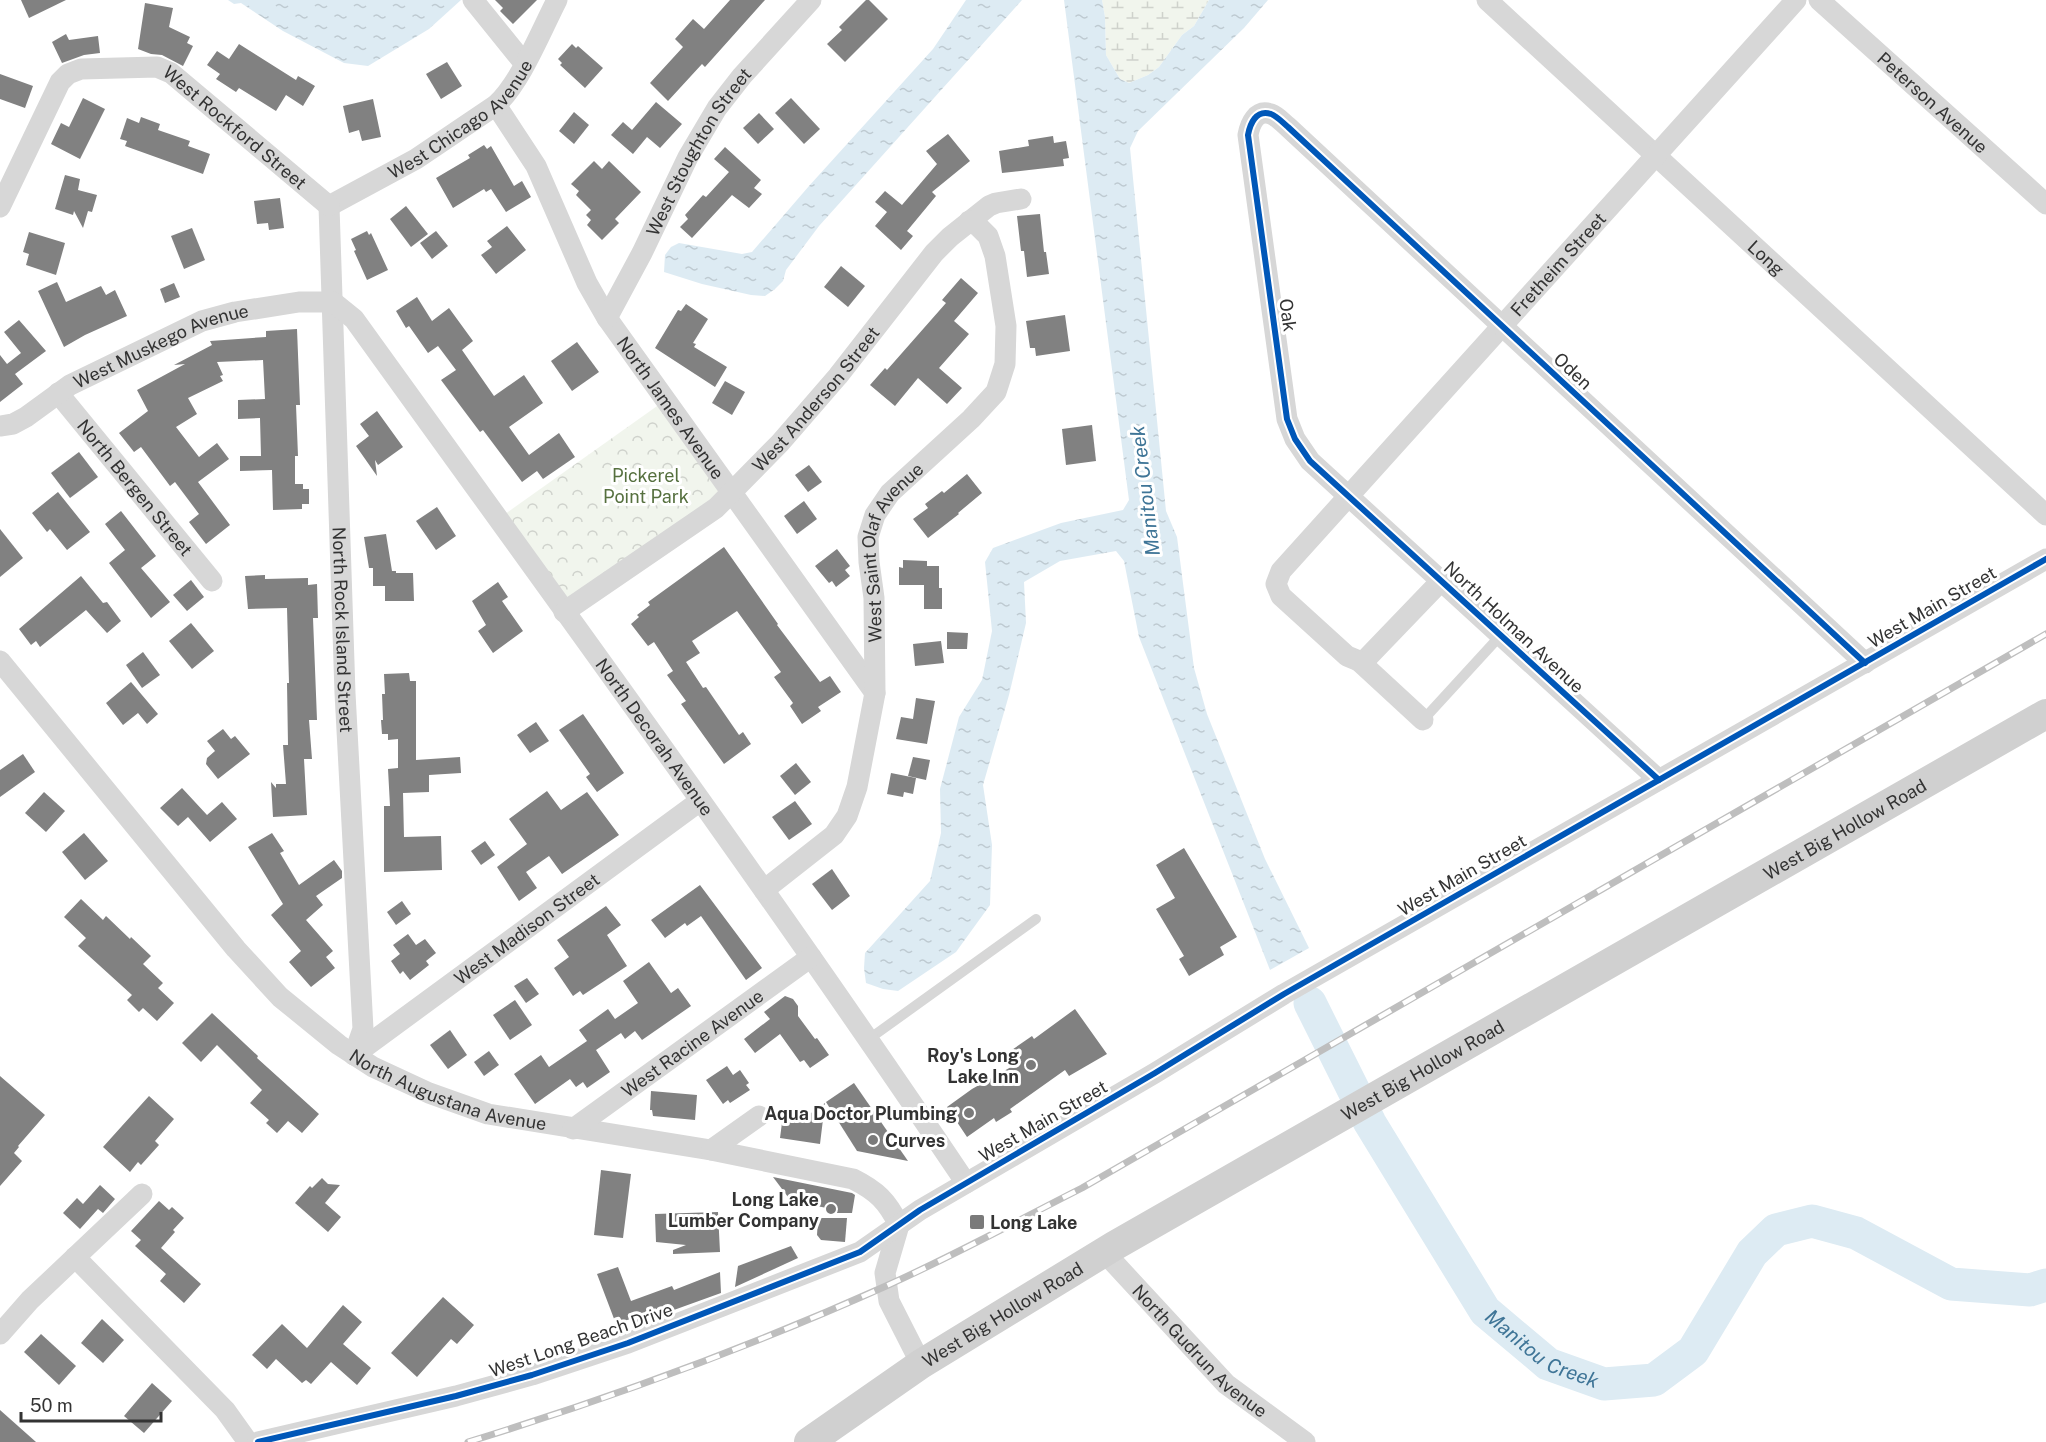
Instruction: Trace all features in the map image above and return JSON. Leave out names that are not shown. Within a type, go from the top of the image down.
[{"type":"main road","name":"West Big Hollow Road","points":[[809,1442],[921,1364],[1104,1252],[2046,714]]},
{"type":"street","points":[[473,0],[524,63]]},
{"type":"street","name":"West Chicago Avenue","points":[[329,206],[416,159],[504,98],[557,0]]},
{"type":"street","name":"West Stoughton Street","points":[[607,318],[642,253],[688,157],[717,108],[742,76],[811,0]]},
{"type":"street","name":"Long","points":[[1487,0],[2046,514]]},
{"type":"street","name":"Fretheim Street","points":[[1359,661],[1347,656],[1281,596],[1276,584],[1281,571],[1796,0]]},
{"type":"street","name":"Peterson Avenue","points":[[1819,0],[2046,204]]},
{"type":"street","name":"West Rockford Street","points":[[0,207],[60,82],[68,74],[81,69],[157,67],[171,73],[329,206]]},
{"type":"street","name":"North James Avenue","points":[[496,105],[536,166],[587,283],[607,318],[875,693]]},
{"type":"street","name":"Oden","points":[[1255,117],[1271,114],[1288,127],[1865,663]]},
{"type":"street","name":"Oak","points":[[1255,117],[1250,123],[1248,135],[1287,419],[1295,439],[1310,461],[1349,497]]},
{"type":"street","name":"West Anderson Street","points":[[564,612],[716,508],[780,443],[838,376],[934,253],[969,221],[996,203],[1021,199]]},
{"type":"street","name":"North Rock Island Street","points":[[329,206],[345,693],[363,1029],[354,1055]]},
{"type":"street","name":"West Saint Olaf Avenue","points":[[764,890],[834,834],[847,816],[857,787],[875,693],[874,598],[868,537],[875,514],[890,493],[971,419],[996,392],[1005,364],[1006,326],[995,256],[988,236],[969,221]]},
{"type":"street","name":"West Muskego Avenue","points":[[0,426],[13,424],[70,385],[202,321],[235,312],[299,302],[333,302]]},
{"type":"street","name":"North Decorah Avenue","points":[[333,302],[354,319],[764,890],[869,1039],[966,1183]]},
{"type":"street","name":"North Bergen Street","points":[[58,393],[212,581]]},
{"type":"street","name":"North Holman Avenue","points":[[1349,497],[1659,780]]},
{"type":"street","name":"West Main Street","points":[[899,1225],[1284,994],[2046,559]]},
{"type":"street","points":[[1359,661],[1366,659],[1441,581]]},
{"type":"street","name":"North Augustana Avenue","points":[[0,661],[236,950],[280,997],[339,1045],[373,1067],[429,1093],[488,1114],[711,1150],[853,1179],[870,1187],[888,1204],[899,1225]]},
{"type":"street","points":[[1359,661],[1423,720]]},
{"type":"street","name":"West Madison Street","points":[[354,1055],[700,801]]},
{"type":"street","name":"West Racine Avenue","points":[[573,1129],[811,957]]},
{"type":"street","points":[[711,1150],[759,1116]]},
{"type":"street","points":[[0,1334],[30,1300],[142,1194]]},
{"type":"street","points":[[899,1225],[885,1273],[889,1302],[921,1364]]},
{"type":"street","name":"West Long Beach Drive","points":[[258,1442],[456,1396],[532,1375],[609,1349],[860,1252],[899,1225]]},
{"type":"street","name":"North Gudrun Avenue","points":[[1104,1252],[1226,1384],[1305,1442]]},
{"type":"street","points":[[75,1257],[225,1410],[248,1442]]},
{"type":"lane","points":[[1423,720],[1500,636]]},
{"type":"lane","points":[[869,1039],[1036,919]]},
{"type":"green space","points":[[1102,0],[1209,0],[1194,26],[1182,35],[1159,67],[1148,75],[1129,83],[1120,79],[1106,55]]},
{"type":"green space","name":"Pickerel Point Park","points":[[667,399],[732,492],[564,612],[498,519]]},
{"type":"green space","points":[[594,459],[613,486],[592,502],[572,475]]},
{"type":"water","points":[[228,0],[461,0],[429,29],[368,66],[344,63],[283,31],[241,3],[234,4]]},
{"type":"water","points":[[966,0],[1022,0],[819,226],[786,270],[783,281],[775,289],[765,296],[751,295],[702,284],[664,272],[665,255],[671,247],[679,243],[742,254],[752,252],[933,49]]},
{"type":"water","points":[[1064,0],[1102,0],[1106,55],[1120,79],[1129,83],[1148,75],[1159,67],[1182,35],[1194,26],[1209,0],[1268,0],[1244,28],[1138,131],[1130,148],[1166,511],[1177,537],[1194,668],[1207,714],[1265,859],[1309,948],[1270,970],[1139,637],[1124,561],[1116,551],[1060,561],[1024,582],[1026,623],[1009,695],[983,785],[992,845],[990,905],[956,952],[898,991],[883,989],[866,983],[865,953],[930,881],[941,833],[940,789],[959,717],[982,680],[992,631],[985,562],[993,548],[1061,523],[1123,510],[1129,500]]},
{"type":"building","points":[[21,0],[66,0],[29,18]]},
{"type":"building","points":[[495,0],[537,0],[513,24],[500,11],[503,8]]},
{"type":"building","points":[[730,0],[765,0],[705,67],[702,64],[668,101],[650,83],[683,47],[675,39],[693,19],[704,29]]},
{"type":"building","points":[[866,0],[869,0],[888,19],[845,62],[827,44],[842,30],[839,27]]},
{"type":"building","points":[[145,3],[173,8],[169,27],[190,37],[187,43],[193,46],[183,66],[162,55],[138,49]]},
{"type":"building","points":[[66,34],[69,40],[98,36],[100,53],[84,55],[62,63],[52,42]]},
{"type":"building","points":[[239,44],[296,80],[298,76],[315,86],[303,106],[286,95],[276,111],[239,88],[236,92],[216,79],[220,74],[207,65],[217,51],[229,59]]},
{"type":"building","points":[[572,44],[576,48],[578,46],[603,68],[585,88],[560,65],[562,63],[558,59]]},
{"type":"building","points":[[447,62],[462,86],[441,99],[426,74]]},
{"type":"building","points":[[0,74],[33,86],[25,108],[0,99]]},
{"type":"building","points":[[83,98],[105,109],[80,159],[51,144],[61,123],[69,127]]},
{"type":"building","points":[[791,98],[820,129],[804,144],[775,113]]},
{"type":"building","points":[[373,99],[381,137],[362,141],[359,130],[349,133],[343,106]]},
{"type":"building","points":[[656,102],[682,124],[660,148],[647,137],[633,154],[611,135],[623,122],[632,130]]},
{"type":"building","points":[[574,112],[589,125],[574,144],[559,131]]},
{"type":"building","points":[[759,113],[774,129],[758,144],[743,128]]},
{"type":"building","points":[[141,117],[160,124],[158,130],[190,141],[188,146],[210,154],[203,174],[125,146],[127,141],[120,139],[127,118],[139,123]]},
{"type":"building","points":[[948,134],[970,161],[932,192],[936,196],[907,231],[913,236],[901,250],[875,226],[887,212],[875,202],[885,191],[902,205],[937,164],[926,151]]},
{"type":"building","points":[[1053,136],[1054,143],[1066,141],[1069,158],[1063,159],[1064,166],[1002,173],[999,151],[1029,146],[1028,140]]},
{"type":"building","points":[[484,145],[487,149],[491,146],[514,186],[522,181],[531,197],[506,212],[491,189],[486,192],[484,189],[453,208],[436,178],[470,158],[468,155]]},
{"type":"building","points":[[725,147],[761,180],[754,188],[762,194],[749,208],[732,195],[692,238],[680,227],[688,219],[685,215],[703,195],[706,197],[729,172],[714,159]]},
{"type":"building","points":[[594,161],[602,169],[609,161],[641,192],[615,219],[619,223],[602,240],[587,225],[591,220],[586,215],[591,210],[576,195],[579,191],[571,184]]},
{"type":"building","points":[[65,175],[80,179],[78,190],[97,195],[92,212],[88,211],[83,228],[74,211],[73,215],[55,209]]},
{"type":"building","points":[[280,198],[284,228],[269,230],[268,223],[257,224],[254,201]]},
{"type":"building","points":[[406,206],[428,234],[411,247],[390,219]]},
{"type":"building","points":[[1040,214],[1049,274],[1027,277],[1017,216]]},
{"type":"building","points":[[507,226],[526,250],[496,274],[481,255],[492,247],[487,241]]},
{"type":"building","points":[[192,228],[205,260],[184,269],[171,236]]},
{"type":"building","points":[[367,231],[369,235],[371,233],[388,270],[367,280],[351,239]]},
{"type":"building","points":[[436,231],[448,246],[432,259],[420,243]]},
{"type":"building","points":[[29,232],[65,243],[56,275],[26,265],[29,254],[23,252]]},
{"type":"building","points":[[841,266],[865,286],[848,307],[824,287]]},
{"type":"building","points":[[961,278],[978,293],[954,321],[969,334],[939,368],[962,388],[947,404],[918,378],[895,406],[870,385],[885,368],[887,370],[946,303],[942,300]]},
{"type":"building","points":[[57,282],[66,302],[101,286],[106,295],[115,290],[127,316],[64,347],[38,291]]},
{"type":"building","points":[[174,283],[180,297],[165,303],[160,289]]},
{"type":"building","points":[[417,297],[432,321],[449,308],[473,341],[462,350],[494,396],[524,375],[543,403],[509,427],[529,455],[559,433],[575,457],[543,479],[537,471],[522,482],[441,380],[456,370],[438,346],[428,353],[409,326],[406,328],[396,311]]},
{"type":"building","points":[[686,304],[708,319],[693,343],[696,344],[694,347],[727,367],[715,387],[655,348],[678,310],[681,311]]},
{"type":"building","points":[[1065,315],[1070,351],[1036,356],[1035,348],[1030,348],[1026,321]]},
{"type":"building","points":[[19,320],[46,351],[15,374],[23,384],[0,402],[0,355],[7,364],[21,353],[4,332]]},
{"type":"building","points":[[297,329],[300,405],[296,405],[298,456],[295,456],[295,484],[303,484],[303,489],[309,489],[309,504],[302,504],[302,509],[273,510],[272,470],[240,471],[240,456],[261,456],[260,418],[238,419],[238,400],[265,399],[263,360],[217,362],[223,375],[220,376],[223,381],[188,398],[197,414],[176,427],[199,457],[217,443],[229,459],[198,482],[230,525],[206,544],[189,522],[199,514],[175,482],[170,486],[141,447],[134,452],[119,433],[148,411],[137,390],[185,364],[174,365],[212,345],[210,341],[266,337],[266,331]]},
{"type":"building","points":[[577,342],[599,372],[572,391],[551,361]]},
{"type":"building","points":[[725,381],[745,392],[732,415],[712,403]]},
{"type":"building","points":[[377,411],[403,447],[378,465],[375,460],[377,476],[356,446],[369,436],[360,424]]},
{"type":"building","points":[[1092,425],[1096,461],[1066,465],[1062,429]]},
{"type":"building","points":[[79,452],[98,477],[70,498],[51,473]]},
{"type":"building","points":[[809,465],[822,482],[808,492],[795,475]]},
{"type":"building","points":[[967,474],[982,493],[928,538],[913,519],[928,508],[925,504],[942,491],[944,493]]},
{"type":"building","points":[[58,492],[90,532],[67,550],[50,529],[47,532],[32,513]]},
{"type":"building","points":[[804,501],[817,519],[797,534],[784,516]]},
{"type":"building","points":[[437,507],[456,536],[436,550],[416,521]]},
{"type":"building","points":[[121,511],[156,556],[141,568],[170,602],[151,618],[109,563],[125,550],[105,524]]},
{"type":"building","points":[[0,529],[23,558],[0,577]]},
{"type":"building","points":[[386,534],[392,571],[413,573],[414,601],[385,601],[385,586],[373,586],[373,568],[369,568],[364,537]]},
{"type":"building","points":[[724,547],[777,625],[820,682],[830,676],[841,692],[818,707],[821,711],[802,724],[790,706],[793,703],[774,677],[781,672],[737,611],[692,641],[700,653],[686,662],[739,735],[743,732],[751,744],[724,764],[681,704],[686,701],[667,675],[673,671],[654,642],[648,646],[631,624],[639,617],[637,615],[650,605],[648,602]]},
{"type":"building","points":[[837,549],[850,566],[845,570],[850,576],[836,587],[832,581],[829,583],[815,566]]},
{"type":"building","points":[[903,560],[927,561],[927,566],[939,566],[942,609],[924,609],[924,585],[899,585],[899,567],[903,568]]},
{"type":"building","points":[[265,575],[265,579],[308,578],[308,585],[317,584],[318,618],[313,618],[317,720],[309,720],[312,759],[304,759],[307,815],[273,817],[271,782],[276,788],[276,784],[286,784],[283,745],[288,745],[287,608],[248,609],[245,576]]},
{"type":"building","points":[[81,576],[103,603],[107,602],[121,621],[107,633],[86,610],[40,647],[36,641],[31,645],[19,629]]},
{"type":"building","points":[[191,580],[204,597],[187,611],[173,595]]},
{"type":"building","points":[[498,582],[508,597],[502,601],[523,631],[493,653],[478,631],[486,625],[472,601]]},
{"type":"building","points":[[191,623],[214,651],[192,669],[169,641]]},
{"type":"building","points":[[947,632],[968,633],[967,649],[947,649]]},
{"type":"building","points":[[941,641],[944,663],[915,666],[913,644]]},
{"type":"building","points":[[143,652],[160,675],[142,688],[126,665]]},
{"type":"building","points":[[409,673],[410,681],[416,681],[416,760],[460,757],[461,773],[429,775],[429,792],[403,793],[404,837],[441,836],[442,870],[384,872],[384,806],[390,806],[388,769],[398,768],[398,739],[388,740],[388,734],[382,734],[384,674]]},
{"type":"building","points":[[131,682],[158,714],[147,724],[138,713],[123,725],[106,703]]},
{"type":"building","points":[[916,698],[935,701],[927,744],[896,739],[901,717],[913,719]]},
{"type":"building","points":[[583,714],[624,773],[597,792],[586,777],[590,774],[559,730]]},
{"type":"building","points":[[536,722],[549,741],[530,753],[517,735]]},
{"type":"building","points":[[223,729],[231,739],[235,736],[250,754],[218,779],[206,764],[207,758],[215,751],[207,741]]},
{"type":"building","points":[[23,754],[35,772],[0,797],[0,770]]},
{"type":"building","points":[[913,757],[930,760],[926,780],[908,776]]},
{"type":"building","points":[[796,763],[811,782],[795,795],[780,776]]},
{"type":"building","points":[[891,773],[916,778],[913,794],[904,792],[903,797],[887,794]]},
{"type":"building","points":[[182,788],[207,815],[222,802],[237,819],[210,842],[188,817],[178,826],[160,808]]},
{"type":"building","points":[[547,791],[561,810],[587,792],[619,835],[562,874],[549,856],[526,872],[537,888],[519,901],[497,867],[527,844],[509,819]]},
{"type":"building","points":[[44,792],[65,811],[46,832],[25,813]]},
{"type":"building","points":[[795,801],[812,824],[789,840],[772,817]]},
{"type":"building","points":[[84,833],[108,861],[85,880],[62,852]]},
{"type":"building","points":[[272,833],[284,851],[280,853],[299,885],[334,860],[342,871],[342,878],[316,896],[323,905],[306,920],[333,951],[326,957],[335,968],[311,987],[289,962],[301,951],[271,915],[283,904],[248,847]]},
{"type":"building","points":[[485,841],[495,855],[481,865],[471,851]]},
{"type":"building","points":[[1184,848],[1237,937],[1220,947],[1224,955],[1189,976],[1179,959],[1184,956],[1156,909],[1175,898],[1156,865]]},
{"type":"building","points":[[832,869],[850,896],[832,910],[812,884]]},
{"type":"building","points":[[700,885],[762,968],[746,980],[701,916],[687,926],[685,923],[665,938],[651,920]]},
{"type":"building","points":[[81,899],[103,920],[106,916],[151,956],[143,964],[163,983],[158,988],[174,1003],[157,1021],[143,1008],[139,1012],[127,1000],[132,995],[78,946],[86,938],[64,917]]},
{"type":"building","points":[[402,901],[411,914],[396,925],[387,912]]},
{"type":"building","points":[[606,906],[621,925],[607,935],[627,966],[583,995],[580,991],[573,996],[554,968],[569,957],[557,940]]},
{"type":"building","points":[[408,934],[416,945],[425,939],[436,953],[426,961],[429,965],[410,980],[403,971],[400,974],[391,961],[400,954],[393,945]]},
{"type":"building","points":[[649,962],[671,993],[678,988],[691,1006],[642,1040],[635,1031],[625,1039],[621,1033],[596,1050],[610,1072],[587,1088],[583,1082],[576,1087],[570,1079],[535,1104],[514,1074],[541,1055],[549,1067],[587,1041],[579,1030],[608,1009],[615,1019],[638,1003],[623,981]]},
{"type":"building","points":[[527,978],[539,994],[526,1003],[514,986]]},
{"type":"building","points":[[785,996],[793,999],[798,1006],[798,1016],[829,1055],[810,1068],[804,1060],[800,1062],[780,1034],[755,1053],[744,1039],[770,1019],[764,1012]]},
{"type":"building","points":[[515,1000],[532,1025],[510,1040],[493,1015]]},
{"type":"building","points":[[1075,1009],[1107,1054],[1069,1076],[1065,1070],[1010,1109],[1012,1112],[996,1122],[994,1118],[967,1137],[947,1107],[972,1089],[1011,1067],[1003,1056],[1032,1036],[1034,1039]]},
{"type":"building","points":[[212,1013],[258,1056],[257,1058],[319,1114],[302,1133],[288,1121],[277,1133],[266,1123],[269,1120],[250,1103],[262,1090],[217,1045],[201,1062],[182,1043]]},
{"type":"building","points":[[450,1030],[467,1055],[448,1069],[430,1045]]},
{"type":"building","points":[[489,1051],[499,1065],[484,1076],[474,1062]]},
{"type":"building","points":[[727,1066],[733,1075],[740,1070],[749,1083],[746,1085],[750,1090],[730,1103],[728,1100],[723,1104],[706,1080]]},
{"type":"building","points":[[0,1076],[45,1115],[18,1146],[14,1153],[22,1161],[0,1186]]},
{"type":"building","points":[[854,1083],[908,1161],[857,1151],[826,1102]]},
{"type":"building","points":[[651,1091],[697,1095],[695,1120],[653,1116],[650,1110]]},
{"type":"building","points":[[149,1096],[174,1119],[155,1141],[159,1145],[141,1165],[138,1162],[130,1172],[103,1147]]},
{"type":"building","points":[[825,1103],[820,1144],[780,1138],[783,1115],[793,1117],[794,1110],[811,1113]]},
{"type":"building","points":[[601,1170],[631,1174],[623,1238],[594,1235]]},
{"type":"building","points":[[773,1177],[852,1193],[855,1195],[852,1213],[837,1213],[837,1210],[791,1201]]},
{"type":"building","points":[[322,1178],[328,1184],[340,1185],[325,1203],[341,1217],[328,1232],[295,1203],[310,1186],[312,1188]]},
{"type":"building","points":[[100,1185],[115,1199],[103,1213],[98,1209],[80,1229],[63,1213],[77,1198],[83,1204]]},
{"type":"building","points":[[159,1201],[169,1210],[172,1207],[184,1218],[161,1248],[201,1284],[184,1303],[160,1281],[166,1274],[135,1246],[141,1240],[131,1231]]},
{"type":"building","points":[[718,1212],[720,1252],[673,1254],[673,1250],[686,1245],[656,1242],[655,1214]]},
{"type":"building","points":[[818,1218],[847,1218],[845,1242],[821,1240],[817,1235]]},
{"type":"building","points":[[791,1246],[798,1258],[735,1287],[738,1266]]},
{"type":"building","points":[[618,1267],[631,1301],[672,1286],[674,1290],[720,1272],[721,1293],[635,1324],[633,1318],[616,1324],[597,1274]]},
{"type":"building","points":[[443,1297],[474,1325],[457,1344],[451,1339],[417,1377],[391,1353]]},
{"type":"building","points":[[343,1305],[362,1322],[343,1344],[371,1368],[357,1385],[331,1362],[311,1384],[306,1380],[302,1383],[276,1359],[267,1369],[252,1355],[282,1324],[307,1348]]},
{"type":"building","points":[[102,1319],[124,1340],[103,1363],[81,1343]]},
{"type":"building","points":[[41,1334],[76,1366],[59,1385],[24,1352]]},
{"type":"building","points":[[152,1383],[172,1401],[144,1433],[124,1416]]},
{"type":"building","points":[[0,1410],[36,1442],[0,1442]]},
{"type":"waterway","name":"Manitou Creek","points":[[1310,1003],[1370,1123],[1485,1311],[1548,1364],[1604,1384],[1654,1380],[1693,1351],[1752,1253],[1776,1230],[1812,1221],[1856,1233],[1951,1284],[2030,1290],[2046,1285]]},
{"type":"railway","points":[[468,1442],[575,1408],[732,1351],[886,1286],[985,1238],[1082,1188],[2046,634]]},
{"type":"cycle path","points":[[1659,780],[1310,461],[1295,439],[1287,419],[1248,135],[1252,122],[1261,114],[1271,114],[1288,127],[1865,663]]},
{"type":"cycle path","points":[[258,1442],[456,1396],[532,1375],[628,1343],[860,1252],[920,1210],[1155,1073],[1284,994],[2046,559]]},
{"type":"place","name":"Roy's Long Lake Inn","points":[[1031,1065]]},
{"type":"place","name":"Aqua Doctor Plumbing","points":[[969,1113]]},
{"type":"place","name":"Curves","points":[[873,1140]]},
{"type":"place","name":"Long Lake Lumber Company","points":[[831,1209]]},
{"type":"place","name":"Long Lake","points":[[977,1222]]}]
